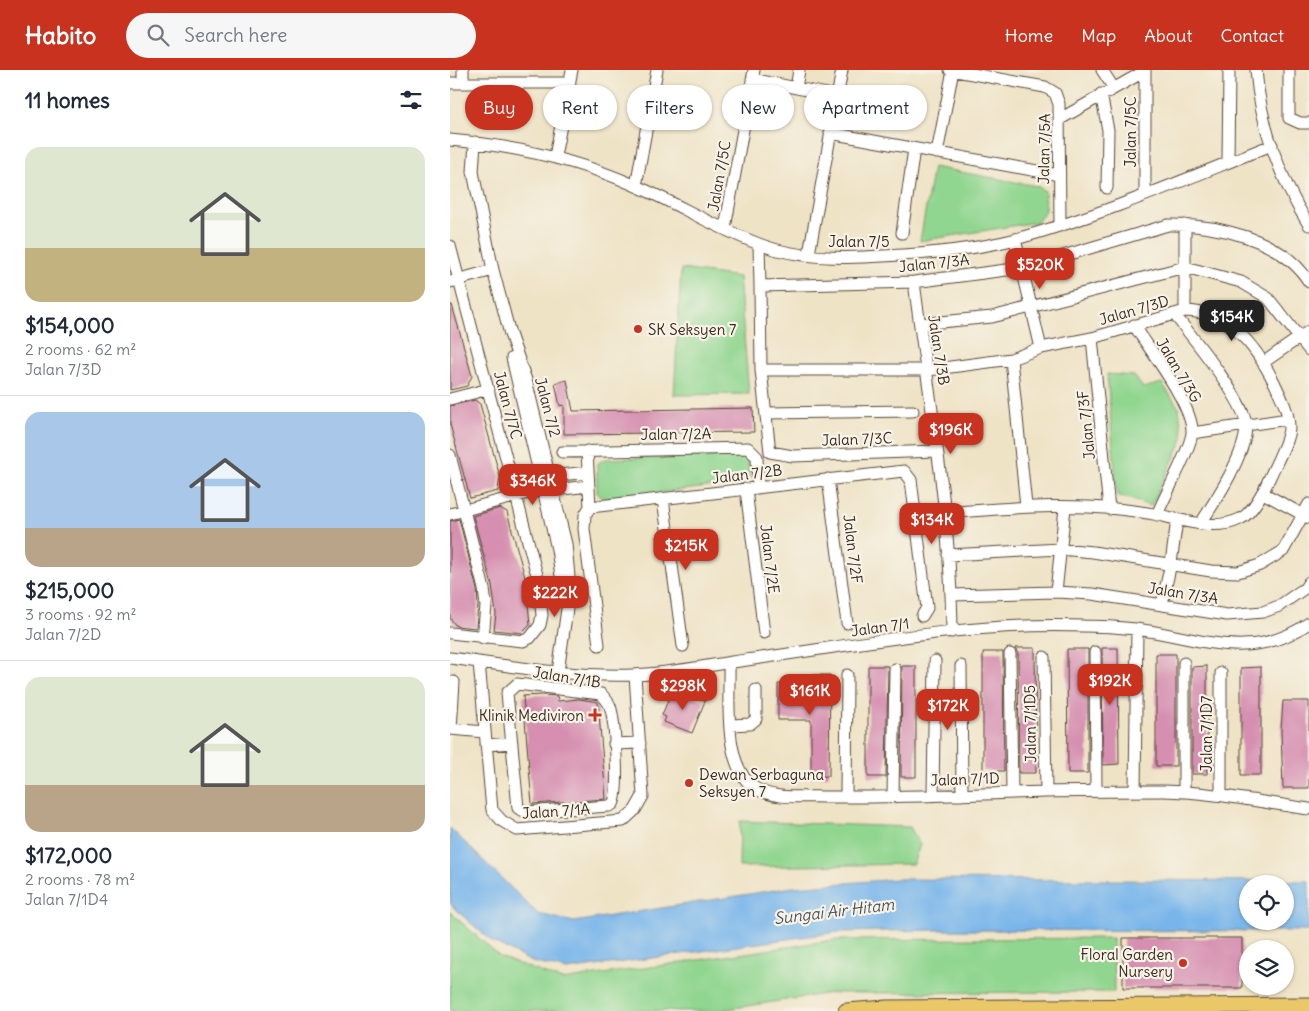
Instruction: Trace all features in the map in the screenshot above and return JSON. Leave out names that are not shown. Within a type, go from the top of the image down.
[{"type":"main road","points":[[846,1011],[887,1008],[1309,1005]]},
{"type":"street","points":[[463,70],[463,83]]},
{"type":"street","points":[[555,156],[572,70]]},
{"type":"street","points":[[636,186],[657,70]]},
{"type":"street","points":[[796,88],[799,70]]},
{"type":"street","points":[[839,85],[842,70]]},
{"type":"street","points":[[937,153],[952,70]]},
{"type":"street","name":"Jalan 7/5A","points":[[952,70],[1046,87],[1055,93],[1060,104],[1060,225]]},
{"type":"street","points":[[1102,70],[1113,87]]},
{"type":"street","points":[[1060,119],[1145,70]]},
{"type":"street","name":"Jalan 7/5C","points":[[1144,194],[1145,70]]},
{"type":"street","points":[[1228,162],[1229,70]]},
{"type":"street","points":[[1256,70],[1262,107],[1272,145],[1286,182],[1309,225]]},
{"type":"street","points":[[1289,70],[1290,118],[1300,123],[1309,123]]},
{"type":"street","points":[[753,75],[804,90]]},
{"type":"street","name":"Jalan 7/5C","points":[[725,228],[753,75]]},
{"type":"street","points":[[450,83],[570,83]]},
{"type":"street","points":[[1101,94],[1108,130],[1107,188]]},
{"type":"street","points":[[809,254],[831,130]]},
{"type":"street","points":[[830,133],[1059,175]]},
{"type":"street","name":"Jalan 7/5","points":[[450,140],[476,142],[555,156],[584,165],[636,186],[759,244],[783,251],[862,258],[900,256],[977,247],[1015,239],[1060,225],[1272,145]]},
{"type":"street","name":"Jalan 7/2","points":[[476,142],[473,172],[493,270],[510,334],[526,380],[551,476],[548,490]]},
{"type":"street","points":[[902,233],[914,148]]},
{"type":"street","name":"Jalan 7/3A","points":[[760,286],[914,282],[1022,268],[1168,225],[1185,225],[1224,231],[1278,251],[1301,270],[1309,282]]},
{"type":"street","points":[[1185,225],[1185,267],[1179,313],[1236,398],[1247,425],[1237,460],[1201,523]]},
{"type":"street","points":[[1015,239],[1041,348]]},
{"type":"street","points":[[759,244],[762,370],[766,413],[913,411]]},
{"type":"street","name":"Jalan 7/7C","points":[[450,246],[455,281],[489,389],[538,578],[542,605],[540,625],[536,632],[523,640],[483,638],[450,633]]},
{"type":"street","points":[[920,324],[992,317],[1185,267],[1241,282],[1268,298],[1305,334],[1309,350]]},
{"type":"street","points":[[455,281],[493,270]]},
{"type":"street","name":"Jalan 7/3B","points":[[914,282],[928,370],[944,513],[952,596],[952,632]]},
{"type":"street","name":"Jalan 7/3D","points":[[762,370],[928,370],[1012,359],[1041,348],[1092,338],[1179,313],[1210,315],[1235,328],[1264,362],[1287,407],[1290,430],[1263,493],[1242,519],[1219,525],[1109,509],[1026,506],[944,513]]},
{"type":"street","name":"Jalan 7/3G","points":[[1134,325],[1187,410],[1192,433]]},
{"type":"street","name":"Jalan 7/2","points":[[510,334],[515,374],[548,490],[566,608],[558,672]]},
{"type":"street","points":[[1264,362],[1305,334]]},
{"type":"street","name":"Jalan 7/3F","points":[[1092,338],[1109,509]]},
{"type":"street","points":[[1012,359],[1026,506]]},
{"type":"street","points":[[450,399],[489,389]]},
{"type":"street","name":"Jalan 7/3C","points":[[766,413],[770,452],[778,455],[937,451]]},
{"type":"street","points":[[1157,515],[1192,433],[1288,419]]},
{"type":"street","name":"Jalan 7/2A","points":[[562,452],[748,448],[757,457],[758,488]]},
{"type":"street","points":[[587,451],[590,507],[585,515],[584,529],[599,645]]},
{"type":"street","points":[[450,455],[484,590],[486,606],[483,638]]},
{"type":"street","name":"Jalan 7/2B","points":[[590,507],[899,471],[908,473],[911,480],[927,608],[922,616]]},
{"type":"street","points":[[551,476],[588,472]]},
{"type":"street","name":"Jalan 7/2F","points":[[828,479],[847,623]]},
{"type":"street","points":[[450,514],[517,496],[548,490],[589,486]]},
{"type":"street","name":"Jalan 7/2E","points":[[746,490],[764,633]]},
{"type":"street","points":[[948,555],[1060,550],[1171,563],[1211,571],[1238,572],[1260,565],[1283,551],[1307,512],[1263,493]]},
{"type":"street","points":[[663,499],[683,646]]},
{"type":"street","points":[[1056,592],[1065,508]]},
{"type":"street","points":[[1162,604],[1171,563],[1177,520]]},
{"type":"street","name":"Jalan 7/3A","points":[[952,596],[1056,592],[1092,594],[1227,615],[1263,612],[1279,606],[1305,588],[1309,582]]},
{"type":"street","name":"Jalan 7/1","points":[[450,658],[558,672],[635,675],[952,632],[1035,626],[1081,626],[1137,629],[1220,646],[1247,646],[1268,642],[1290,634],[1309,623]]},
{"type":"street","points":[[1135,791],[1137,629]]},
{"type":"street","points":[[1095,652],[1096,791]]},
{"type":"street","points":[[1010,654],[1012,793]]},
{"type":"street","name":"Jalan 7/1D5","points":[[1044,657],[1046,792]]},
{"type":"street","points":[[933,796],[935,661]]},
{"type":"street","name":"Jalan 7/1A","points":[[479,662],[492,810],[502,821],[517,830],[623,821],[635,810],[643,796],[635,675]]},
{"type":"street","points":[[1184,662],[1184,792]]},
{"type":"street","name":"Jalan 7/1D","points":[[729,663],[734,761],[743,777],[755,788],[771,794],[785,796],[892,797],[1096,791],[1184,792],[1221,795],[1309,809]]},
{"type":"street","points":[[961,666],[962,795]]},
{"type":"street","points":[[892,797],[895,669]]},
{"type":"street","name":"Jalan 7/1D7","points":[[1221,673],[1221,795]]},
{"type":"street","points":[[846,797],[847,675]]},
{"type":"street","points":[[450,682],[454,682],[450,729],[485,732]]},
{"type":"street","name":"Jalan 7/1B","points":[[517,684],[601,694],[610,706],[618,788],[613,804],[608,806],[526,812],[518,808],[512,743],[507,693],[517,684]]},
{"type":"street","points":[[731,725],[750,724],[756,719],[756,690]]},
{"type":"street","points":[[486,745],[512,743]]},
{"type":"street","points":[[614,744],[640,743]]},
{"type":"green space","points":[[933,167],[1037,186],[1045,191],[1045,211],[1037,222],[920,241]]},
{"type":"green space","points":[[681,269],[739,277],[749,394],[674,395]]},
{"type":"green space","points":[[1107,374],[1134,376],[1143,388],[1162,383],[1179,408],[1183,439],[1151,506],[1117,495]]},
{"type":"green space","points":[[748,455],[749,477],[743,483],[604,499],[597,493],[597,464],[605,459]]},
{"type":"green space","points":[[740,821],[910,827],[920,845],[913,864],[739,867]]},
{"type":"green space","points":[[450,912],[500,957],[562,980],[834,940],[1113,938],[1114,992],[831,993],[715,1011],[450,1011]]},
{"type":"water","name":"Sungai Air Hitam","points":[[450,828],[538,914],[574,922],[793,887],[898,879],[1239,881],[1239,930],[1294,930],[1294,881],[1309,881],[1309,931],[935,930],[837,932],[567,970],[532,962],[491,941],[450,903]]},
{"type":"building","points":[[450,305],[452,305],[472,376],[467,386],[450,390]]},
{"type":"building","points":[[567,380],[573,411],[753,408],[754,432],[564,434],[564,405],[560,406],[555,383]]},
{"type":"building","points":[[475,400],[480,404],[500,477],[498,491],[470,498],[450,424],[450,406]]},
{"type":"building","points":[[500,508],[507,512],[526,581],[530,625],[522,633],[494,630],[496,614],[492,585],[473,516]]},
{"type":"building","points":[[459,519],[477,590],[476,628],[456,626],[450,618],[450,521]]},
{"type":"building","points":[[1015,648],[1035,648],[1036,773],[1019,773],[1018,654]]},
{"type":"building","points":[[1102,648],[1118,648],[1119,764],[1103,765]]},
{"type":"building","points":[[1067,649],[1088,649],[1088,773],[1068,773]]},
{"type":"building","points":[[983,652],[1003,652],[1004,771],[983,771]]},
{"type":"building","points":[[1156,654],[1176,654],[1176,766],[1156,766]]},
{"type":"building","points":[[868,666],[888,666],[886,777],[868,777]]},
{"type":"building","points":[[902,666],[916,666],[916,777],[901,777]]},
{"type":"building","points":[[1207,666],[1207,774],[1192,774],[1192,667]]},
{"type":"building","points":[[1261,667],[1261,775],[1241,775],[1241,668]]},
{"type":"building","points":[[811,675],[830,675],[829,776],[811,777],[811,720],[778,720],[778,684],[811,684]]},
{"type":"building","points":[[677,690],[705,701],[692,733],[664,722],[666,717],[662,715],[671,693],[675,695]]},
{"type":"building","points":[[523,696],[557,696],[558,701],[579,699],[598,702],[606,799],[532,804]]},
{"type":"building","points":[[1283,701],[1309,701],[1309,788],[1283,788],[1281,730]]},
{"type":"building","name":"Floral Garden Nursery","points":[[1123,938],[1242,938],[1242,940],[1239,940],[1239,988],[1123,988]]},
{"type":"place","name":"SK Seksyen 7","points":[[638,329]]},
{"type":"place","name":"Klinik Mediviron","points":[[595,715]]},
{"type":"place","name":"Dewan Serbaguna Seksyen 7","points":[[689,783]]},
{"type":"place","name":"Floral Garden Nursery","points":[[1183,963]]}]
